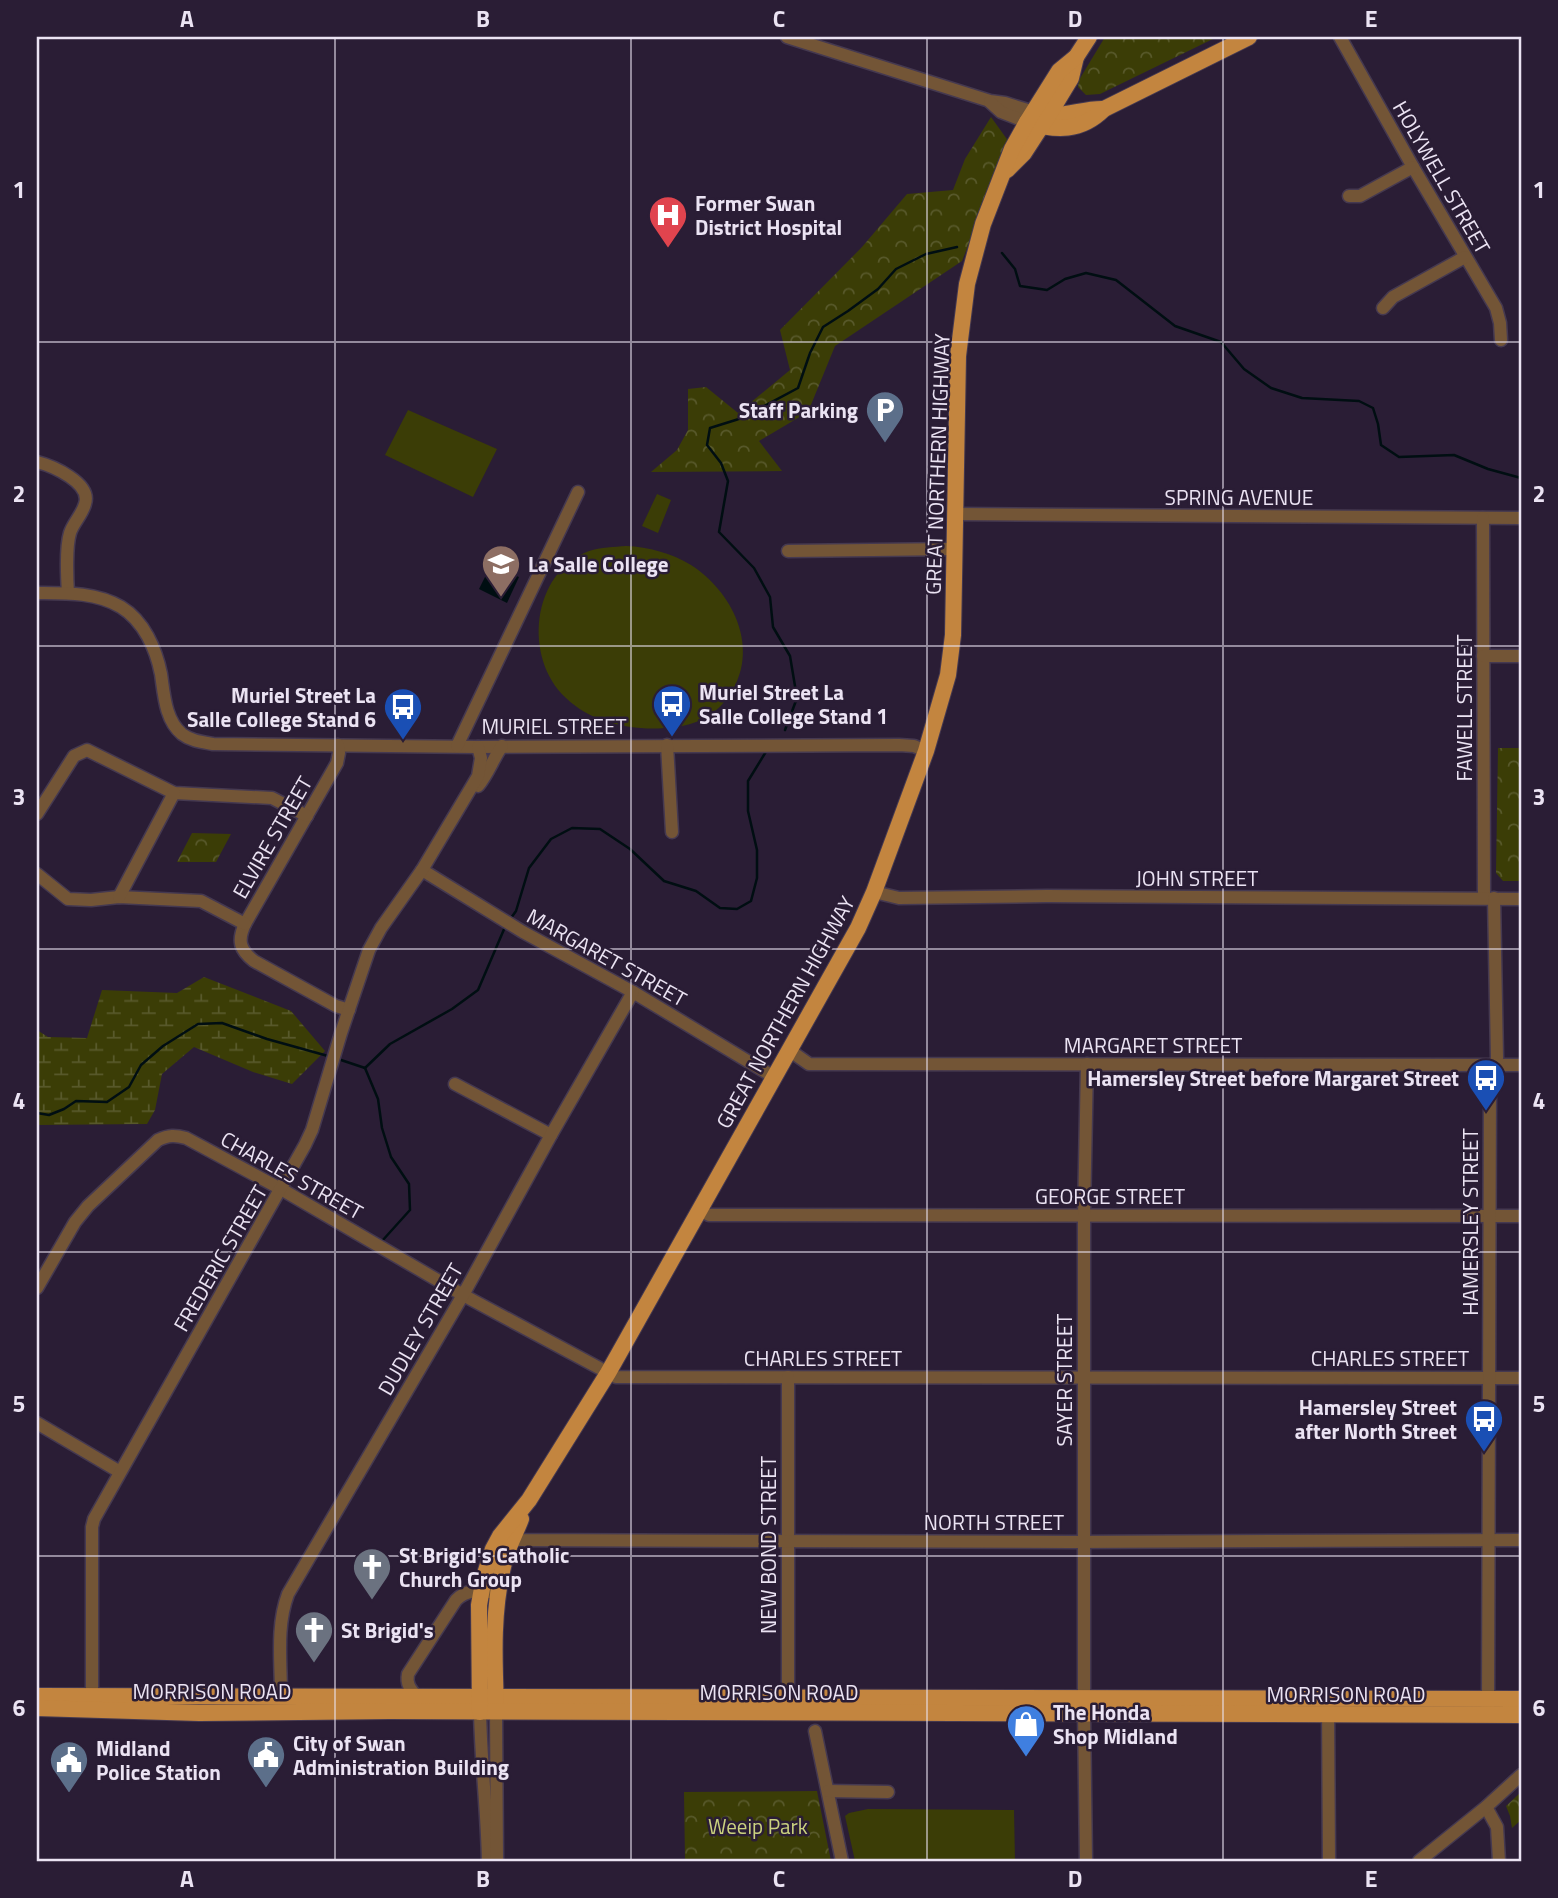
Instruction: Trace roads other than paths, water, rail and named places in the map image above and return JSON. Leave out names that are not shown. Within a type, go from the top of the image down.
[{"type":"main road","name":"GREAT NORTHERN HIGHWAY","points":[[488,1704],[479,1605],[488,1564],[608,1373],[858,929],[926,751],[948,676],[953,635],[958,356],[964,305],[978,242],[990,204],[1005,172],[1024,153],[1059,71],[1076,57],[1089,37]]},
{"type":"main road","points":[[1037,119],[1051,129],[1073,127],[1093,120],[1104,109],[1249,37]]},
{"type":"main road","name":"GREAT NORTHERN HIGHWAY","points":[[1037,119],[1071,78],[1076,57]]},
{"type":"main road","points":[[1071,78],[1072,99],[1077,108],[1082,110]]},
{"type":"main road","points":[[1037,119],[1089,108],[1104,109]]},
{"type":"main road","name":"GREAT NORTHERN HIGHWAY","points":[[488,1704],[498,1592],[506,1555],[506,1538]]},
{"type":"main road","name":"MORRISON ROAD","points":[[37,1708],[92,1702],[281,1695],[417,1696],[488,1704]]},
{"type":"main road","name":"MORRISON ROAD","points":[[37,1696],[199,1713],[488,1704],[1488,1707],[1521,1699]]},
{"type":"main road","name":"MORRISON ROAD","points":[[788,1705],[1049,1697],[1084,1705],[1120,1697],[1328,1707]]},
{"type":"main road","name":"MORRISON ROAD","points":[[1488,1707],[1521,1715]]},
{"type":"street","points":[[788,37],[990,102],[1004,103],[1037,119]]},
{"type":"street","name":"HOLYWELL STREET","points":[[1340,37],[1496,308],[1501,340]]},
{"type":"street","points":[[1349,197],[1360,196],[1413,167]]},
{"type":"street","points":[[1383,308],[1393,297],[1465,257]]},
{"type":"street","points":[[37,462],[54,467],[81,486],[86,494],[85,504],[69,535],[68,593],[37,593]]},
{"type":"street","points":[[457,746],[578,492]]},
{"type":"street","name":"SPRING AVENUE","points":[[956,514],[1521,518]]},
{"type":"street","name":"FAWELL STREET","points":[[1483,517],[1483,656],[1489,898]]},
{"type":"street","points":[[788,551],[955,549]]},
{"type":"street","name":"MURIEL STREET","points":[[68,593],[96,597],[121,607],[139,623],[154,648],[166,706],[176,728],[195,740],[213,744],[478,747],[899,745],[914,746],[926,751]]},
{"type":"street","points":[[1483,656],[1521,656]]},
{"type":"street","name":"ELVIRE STREET","points":[[338,745],[337,763],[240,933],[240,942],[246,955],[274,973],[336,1006],[349,1010]]},
{"type":"street","points":[[667,745],[672,832]]},
{"type":"street","name":"FREDERIC STREET","points":[[464,802],[488,775],[502,746]]},
{"type":"street","name":"FREDERIC STREET","points":[[92,1702],[94,1519],[312,1130],[369,950],[381,928],[422,870],[478,776],[481,758],[478,747]]},
{"type":"street","points":[[37,814],[74,756],[87,750],[174,793],[272,798],[307,816]]},
{"type":"street","points":[[119,897],[174,793]]},
{"type":"street","name":"MARGARET STREET","points":[[422,870],[523,932],[633,992],[774,1077]]},
{"type":"street","points":[[37,874],[68,899],[119,897],[201,901],[245,924]]},
{"type":"street","name":"JOHN STREET","points":[[874,892],[899,898],[1047,896],[1521,899]]},
{"type":"street","name":"HAMERSLEY STREET","points":[[1488,1707],[1490,1082],[1497,1058],[1489,898]]},
{"type":"street","name":"DUDLEY STREET","points":[[281,1695],[280,1625],[288,1594],[463,1295],[633,992]]},
{"type":"street","name":"MARGARET STREET","points":[[789,1050],[809,1063],[1521,1065]]},
{"type":"street","name":"SAYER STREET","points":[[1086,1861],[1084,1215],[1087,1064]]},
{"type":"street","points":[[455,1084],[551,1135]]},
{"type":"street","name":"CHARLES STREET","points":[[41,1272],[88,1206],[150,1147],[168,1135],[186,1138],[281,1189],[463,1295],[616,1377],[1521,1377]]},
{"type":"street","name":"GEORGE STREET","points":[[699,1210],[709,1215],[1521,1216]]},
{"type":"street","points":[[37,1288],[41,1272]]},
{"type":"street","name":"NEW BOND STREET","points":[[788,1377],[788,1705]]},
{"type":"street","points":[[37,1423],[120,1472]]},
{"type":"street","name":"NORTH STREET","points":[[506,1538],[1084,1542],[1521,1540]]},
{"type":"street","points":[[417,1696],[409,1686],[408,1674],[456,1600],[461,1594],[470,1591],[498,1592]]},
{"type":"street","points":[[488,1704],[481,1764],[488,1826],[488,1861]]},
{"type":"street","points":[[488,1704],[497,1861]]},
{"type":"street","points":[[1328,1707],[1329,1861]]},
{"type":"street","points":[[816,1731],[842,1861]]},
{"type":"street","points":[[1419,1861],[1521,1775]]},
{"type":"street","points":[[828,1791],[888,1792]]},
{"type":"street","points":[[1486,1807],[1497,1827],[1499,1861]]},
{"type":"waterway","points":[[785,730],[797,698],[790,656],[773,627],[770,597],[754,568],[719,532],[728,481],[721,463],[707,445],[710,428],[742,418],[798,388],[810,353],[823,327],[878,289],[896,269],[926,254],[957,247]]},
{"type":"waterway","points":[[1002,253],[1015,269],[1020,286],[1047,290],[1065,279],[1086,273],[1116,280],[1175,326],[1221,342],[1244,369],[1271,388],[1302,398],[1359,401],[1373,408],[1381,445],[1399,457],[1454,455],[1488,469],[1521,478]]},
{"type":"waterway","points":[[511,918],[516,911],[529,868],[551,839],[572,828],[600,829],[630,849],[664,881],[696,891],[720,908],[737,909],[751,901],[757,878],[757,850],[748,811],[748,781],[767,750]]},
{"type":"waterway","points":[[365,1068],[390,1044],[452,1009],[478,990],[505,927]]},
{"type":"waterway","points":[[37,1113],[49,1115],[76,1101],[107,1102],[129,1087],[141,1065],[163,1046],[198,1024],[222,1023],[328,1056]]},
{"type":"waterway","points":[[338,1059],[365,1068]]},
{"type":"waterway","points":[[365,1068],[378,1099],[382,1128],[391,1157],[409,1184],[410,1210],[382,1241]]},
{"type":"place","name":"Former Swan District Hospital","points":[[668,249]]},
{"type":"place","name":"Staff Parking","points":[[885,444]]},
{"type":"place","name":"La Salle College","points":[[501,598]]},
{"type":"place","name":"Muriel Street La Salle College Stand 1","points":[[672,738]]},
{"type":"place","name":"Muriel Street La Salle College Stand 6","points":[[403,741]]},
{"type":"place","name":"Hamersley Street before Margaret Street","points":[[1486,1112]]},
{"type":"place","name":"Hamersley Street after North Street","points":[[1484,1453]]},
{"type":"place","name":"St Brigid's Catholic Church Group","points":[[372,1601]]},
{"type":"place","name":"St Brigid's","points":[[314,1664]]},
{"type":"place","name":"The Honda Shop Midland","points":[[1026,1758]]},
{"type":"place","name":"City of Swan Administration Building","points":[[266,1789]]},
{"type":"place","name":"Midland Police Station","points":[[69,1794]]},
{"type":"park label","name":"Weeip Park","points":[[758,1826]]}]
